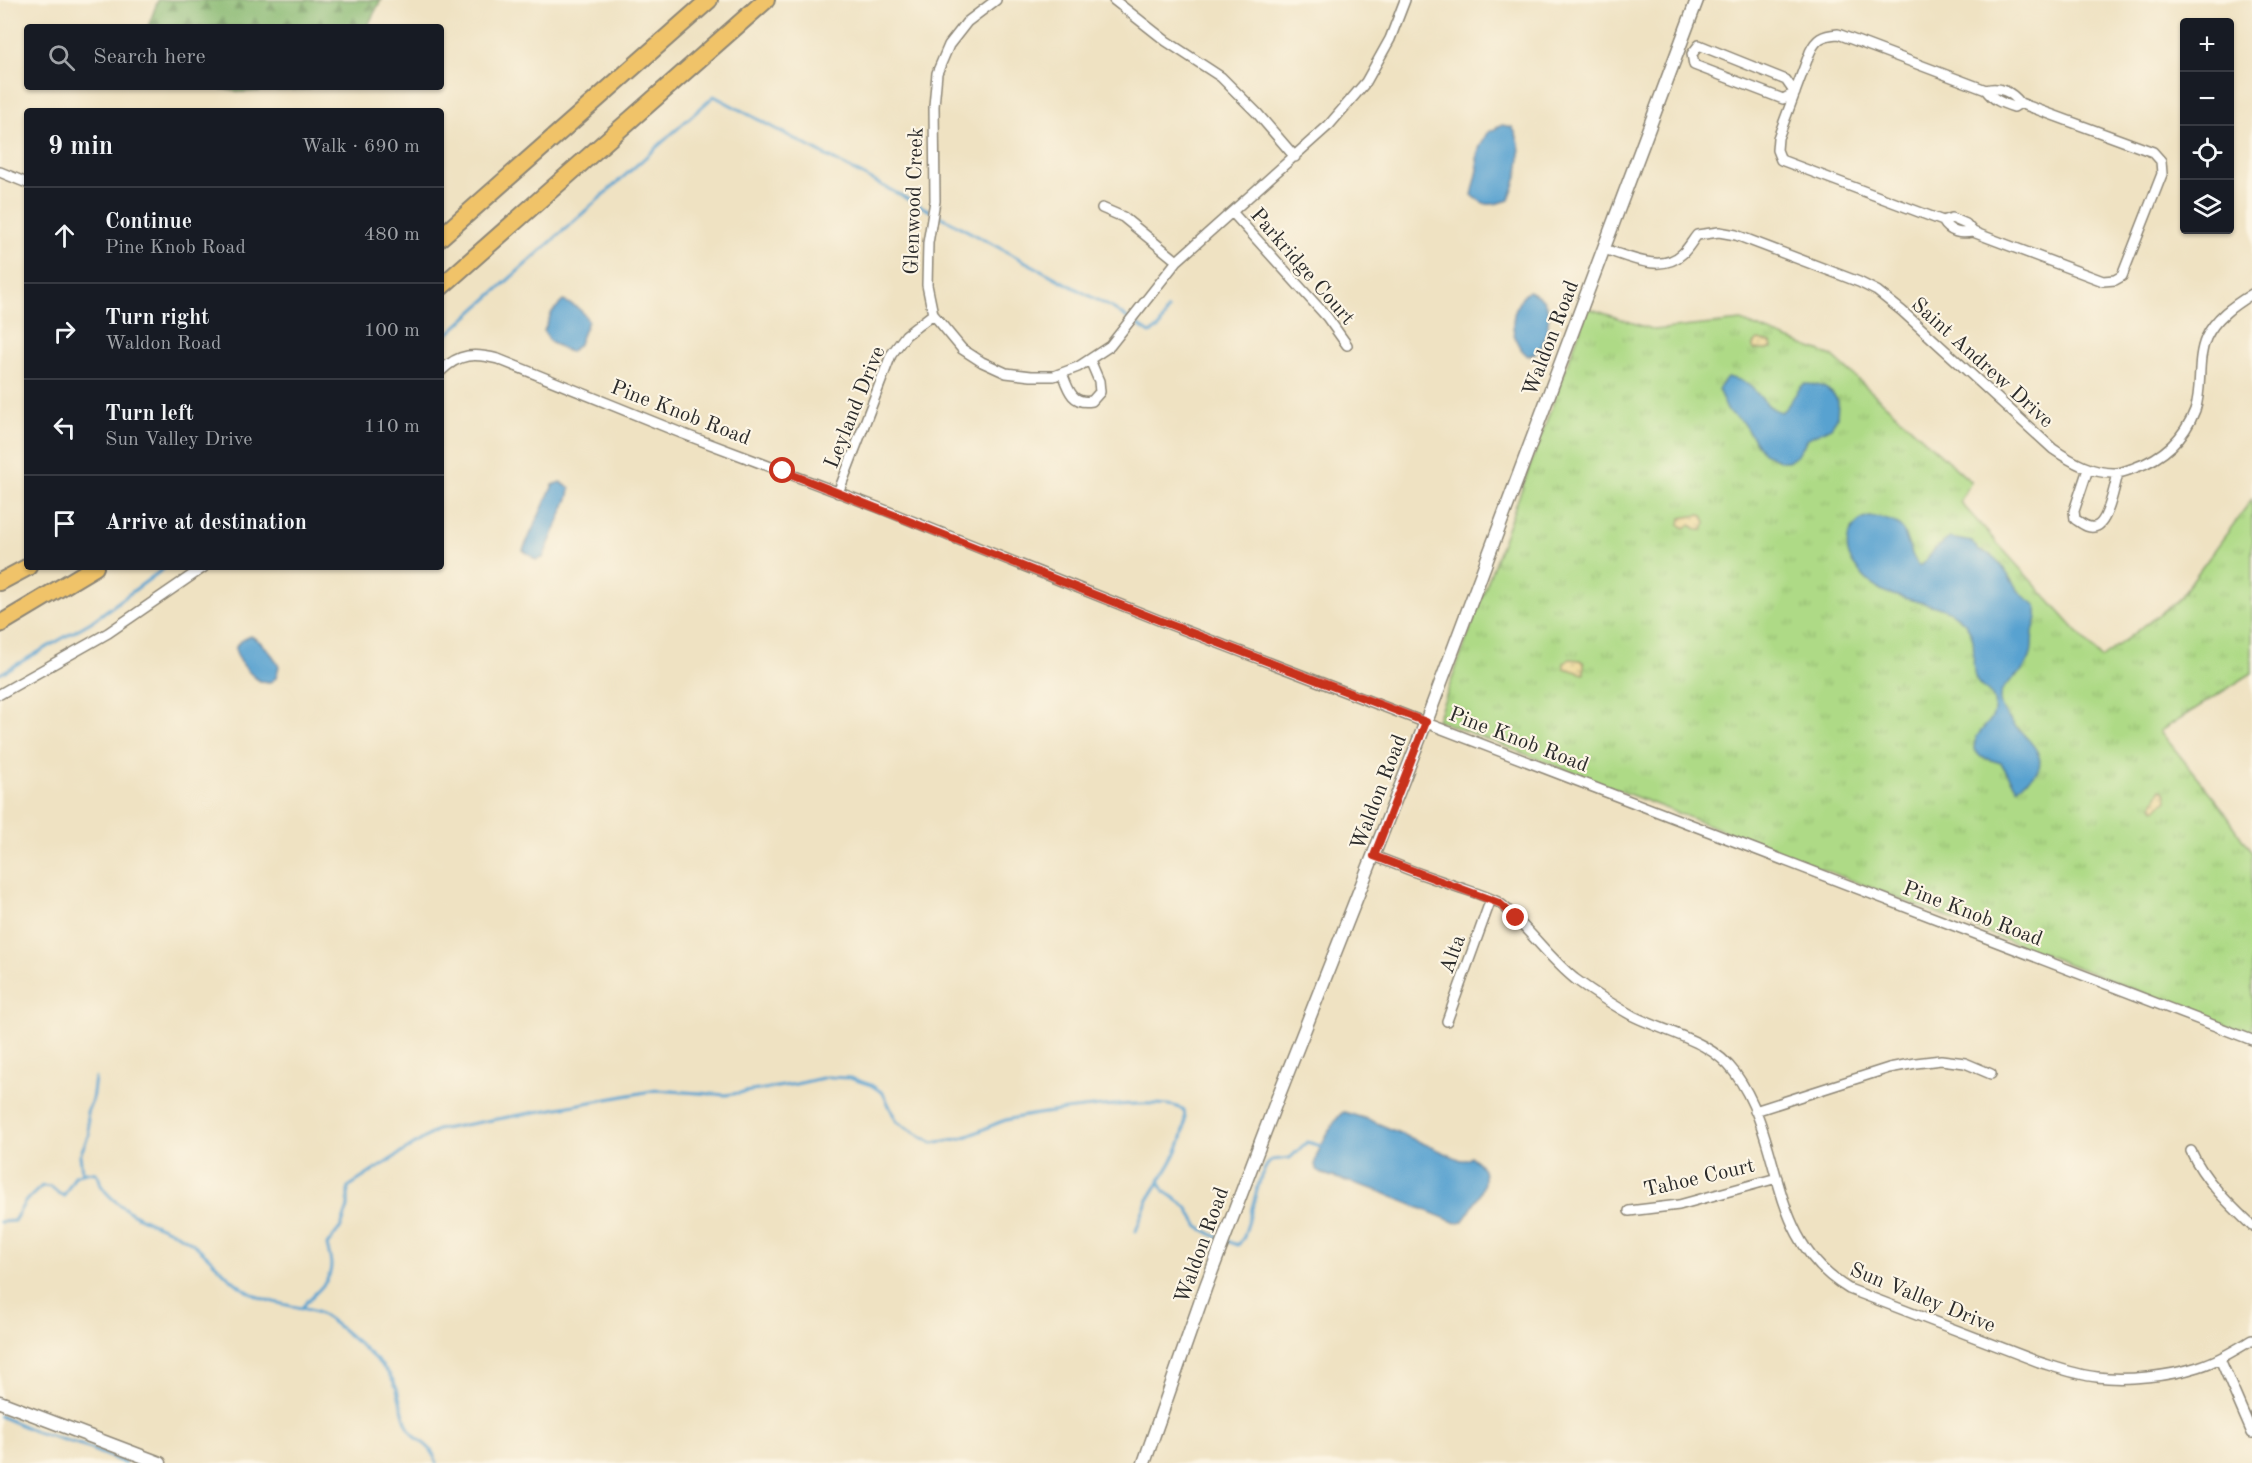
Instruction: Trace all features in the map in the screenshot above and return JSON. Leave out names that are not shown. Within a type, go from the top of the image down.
[{"type":"highway","points":[[444,234],[709,0]]},
{"type":"highway","points":[[444,284],[766,0]]},
{"type":"highway","points":[[0,582],[24,569]]},
{"type":"highway","points":[[0,624],[90,570]]},
{"type":"street","name":"Glenwood Creek","points":[[996,0],[967,22],[949,45],[937,73],[934,106],[935,201],[927,243],[927,285],[933,314],[962,349],[982,362],[1006,373],[1031,376],[1054,376],[1062,373],[1090,360],[1110,345],[1177,261],[1329,125],[1366,82],[1390,39],[1405,0]]},
{"type":"street","points":[[1114,0],[1166,41],[1221,77],[1257,113],[1295,157]]},
{"type":"street","name":"Waldon Road","points":[[1144,1463],[1206,1286],[1426,722],[1697,0]]},
{"type":"street","points":[[1795,93],[1778,138],[1777,150],[1781,160],[1943,221],[1947,229],[1960,234],[1973,232],[2103,281],[2115,280],[2121,276],[2162,174],[2161,161],[2153,152],[2020,103],[2015,96],[2004,90],[1995,87],[1986,90],[1838,33],[1826,34],[1816,40],[1795,93],[1783,99],[1694,65],[1692,54],[1699,45],[1786,80],[1795,93]]},
{"type":"street","points":[[1678,48],[1692,54]]},
{"type":"street","points":[[0,172],[24,182]]},
{"type":"street","points":[[1102,208],[1123,217],[1177,261]]},
{"type":"street","name":"Parkridge Court","points":[[1232,212],[1327,317],[1347,345]]},
{"type":"street","name":"Saint Andrew Drive","points":[[1604,249],[1641,261],[1659,264],[1681,256],[1697,235],[1719,232],[1736,235],[1872,288],[1902,311],[2053,449],[2074,464],[2088,469],[2118,473],[2152,462],[2174,445],[2187,428],[2196,408],[2201,351],[2207,335],[2214,324],[2232,307],[2252,294]]},
{"type":"street","name":"Leyland Drive","points":[[838,493],[891,355],[906,335],[933,314]]},
{"type":"street","name":"Pine Knob Road","points":[[444,369],[470,354],[498,359],[1166,623],[2252,1040]]},
{"type":"street","points":[[1062,373],[1070,394],[1075,399],[1082,402],[1092,401],[1100,392],[1099,381],[1090,360]]},
{"type":"street","points":[[2088,469],[2074,511],[2075,519],[2084,526],[2092,528],[2098,526],[2104,518],[2118,473]]},
{"type":"street","points":[[0,694],[108,633],[200,570]]},
{"type":"street","name":"Sun Valley Drive","points":[[1374,856],[1499,903],[1516,918],[1555,961],[1575,978],[1633,1016],[1689,1039],[1713,1052],[1734,1072],[1749,1096],[1794,1231],[1818,1266],[1834,1280],[1873,1300],[2039,1362],[2098,1377],[2137,1377],[2197,1367],[2220,1359],[2252,1340]]},
{"type":"street","name":"Alta","points":[[1447,1021],[1491,899]]},
{"type":"street","points":[[1755,1112],[1878,1072],[1916,1063],[1941,1060],[1965,1063],[1991,1074]]},
{"type":"street","points":[[2191,1151],[2197,1165],[2234,1209],[2252,1226]]},
{"type":"street","name":"Tahoe Court","points":[[1629,1211],[1679,1205],[1777,1178]]},
{"type":"street","points":[[2220,1359],[2252,1433]]},
{"type":"street","points":[[0,1402],[160,1463]]},
{"type":"green space","points":[[158,0],[381,0],[369,24],[149,24]]},
{"type":"green space","points":[[230,90],[287,90],[241,92]]},
{"type":"green space","points":[[1588,308],[1654,330],[1741,321],[1832,356],[1971,482],[1960,502],[2101,658],[2178,600],[2252,499],[2252,673],[2160,731],[2222,808],[2252,853],[2252,1035],[1437,720]]},
{"type":"sand","points":[[1758,340],[1771,343],[1772,348],[1753,349],[1753,345]]},
{"type":"sand","points":[[1703,516],[1706,522],[1703,530],[1690,525],[1685,528],[1680,525],[1681,518]]},
{"type":"sand","points":[[1570,659],[1584,663],[1584,674],[1564,668],[1564,663]]},
{"type":"sand","points":[[2161,789],[2165,791],[2167,800],[2155,809],[2152,805]]},
{"type":"water","points":[[1502,125],[1512,127],[1517,136],[1520,154],[1518,173],[1509,200],[1485,204],[1472,195],[1478,170],[1477,157],[1487,133]]},
{"type":"water","points":[[1529,291],[1544,302],[1549,317],[1546,334],[1539,351],[1528,356],[1516,341],[1513,323],[1517,305]]},
{"type":"water","points":[[563,301],[578,308],[588,321],[578,346],[569,352],[550,342],[544,331],[552,312]]},
{"type":"water","points":[[1727,378],[1745,383],[1768,405],[1781,412],[1804,384],[1828,389],[1838,401],[1837,418],[1831,427],[1808,438],[1798,455],[1788,461],[1782,461],[1763,453],[1742,422],[1727,410],[1718,389]]},
{"type":"water","points":[[560,482],[570,488],[569,496],[543,558],[536,560],[523,550],[553,485]]},
{"type":"water","points":[[1869,517],[1893,522],[1899,526],[1918,565],[1921,565],[1938,546],[1950,538],[1972,542],[1979,551],[1992,556],[2002,566],[2020,592],[2036,606],[2037,617],[2029,659],[2024,669],[2003,689],[2000,700],[2002,709],[2032,743],[2040,761],[2036,773],[2017,788],[2001,763],[1981,757],[1974,750],[1979,733],[1993,715],[1994,700],[1975,677],[1973,640],[1966,624],[1945,610],[1881,590],[1866,579],[1852,562],[1847,542],[1849,535],[1858,522]]},
{"type":"water","points":[[251,636],[267,649],[279,666],[276,678],[270,682],[257,679],[237,656],[237,645]]},
{"type":"water","points":[[1344,1112],[1370,1120],[1461,1160],[1471,1157],[1479,1164],[1484,1180],[1482,1188],[1479,1197],[1463,1221],[1456,1223],[1376,1190],[1320,1173],[1315,1166],[1318,1152],[1331,1127]]},
{"type":"waterway","points":[[444,337],[714,96],[930,211]]},
{"type":"waterway","points":[[936,214],[1114,309],[1150,333],[1159,328],[1168,309]]},
{"type":"waterway","points":[[0,674],[91,622],[162,570]]},
{"type":"waterway","points":[[301,1309],[328,1278],[331,1262],[327,1245],[341,1227],[348,1207],[348,1187],[437,1130],[657,1090],[726,1095],[827,1077],[850,1078],[871,1085],[883,1093],[897,1122],[932,1143],[964,1137],[1006,1120],[1043,1113],[1126,1104],[1172,1106],[1184,1110],[1185,1122],[1179,1146],[1148,1200],[1136,1231]]},
{"type":"waterway","points":[[82,1172],[80,1155],[89,1134],[87,1112],[92,1100],[95,1078]]},
{"type":"waterway","points":[[1227,1241],[1238,1245],[1244,1237],[1261,1176],[1267,1165],[1272,1160],[1290,1158],[1307,1142],[1321,1146]]},
{"type":"waterway","points":[[0,1222],[14,1221],[25,1202],[42,1186],[51,1187],[64,1196],[75,1176],[85,1172],[96,1173],[103,1188],[120,1205],[135,1215],[185,1238],[247,1291],[272,1302],[316,1312],[354,1340],[389,1374],[396,1387],[409,1429],[431,1450],[437,1463]]},
{"type":"waterway","points":[[1160,1183],[1164,1191],[1187,1207],[1198,1227],[1221,1239]]},
{"type":"waterway","points":[[0,1416],[37,1432],[78,1444],[125,1463]]},
{"type":"route","points":[[783,471],[1166,623],[1426,722],[1374,856],[1499,903],[1516,918]]}]
